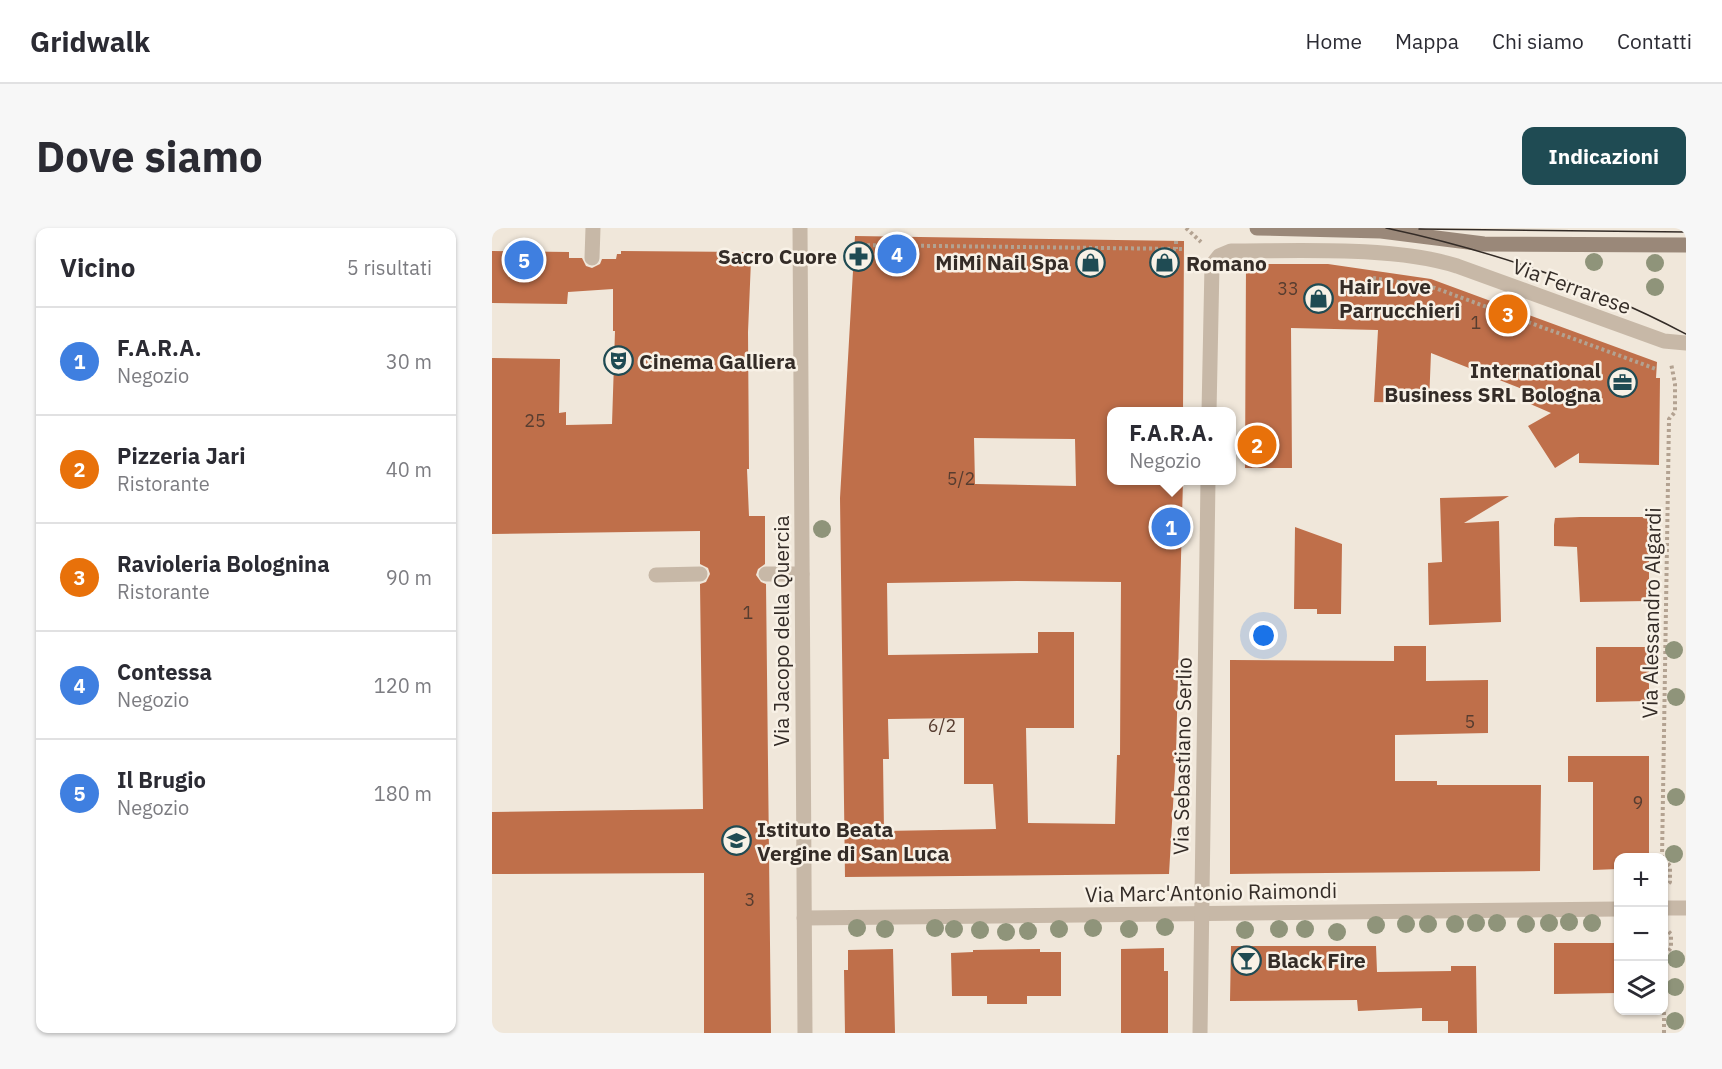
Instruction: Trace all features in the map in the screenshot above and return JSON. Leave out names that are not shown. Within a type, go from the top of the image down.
[{"type":"main road","points":[[1257,228],[1381,231],[1484,243],[1686,245]]},
{"type":"street","points":[[592,258],[593,228]]},
{"type":"street","name":"Via Jacopo della Quercia","points":[[800,228],[805,1033]]},
{"type":"street","name":"Via Ferrarese","points":[[1209,407],[1212,265],[1216,258],[1231,251],[1365,254],[1414,257],[1445,263],[1664,341],[1686,343]]},
{"type":"street","name":"Via Sebastiano Serlio","points":[[1200,1033],[1208,485]]},
{"type":"street","points":[[656,576],[700,574]]},
{"type":"street","points":[[766,574],[802,574]]},
{"type":"street","points":[[1668,908],[1686,908]]},
{"type":"street","name":"Via Marc'Antonio Raimondi","points":[[804,918],[1614,909]]},
{"type":"path","points":[[1176,241],[1176,249]]},
{"type":"path","points":[[855,245],[1184,249]]},
{"type":"path","points":[[1371,278],[1435,288],[1656,369]]},
{"type":"path","name":"Via Alessandro Algardi","points":[[1663,853],[1669,419],[1675,412],[1674,372]]},
{"type":"path","name":"Via Alessandro Algardi","points":[[1668,864],[1670,866],[1668,884]]},
{"type":"path","points":[[1668,931],[1671,934],[1671,948],[1668,951]]},
{"type":"path","points":[[1664,961],[1664,1033]]},
{"type":"building","points":[[855,236],[1184,241],[1183,407],[1107,407],[1107,485],[1183,485],[1176,754],[1169,874],[845,877],[840,498]],"holes":[[[974,438],[1075,439],[1076,486],[975,484]],[[1121,582],[1120,755],[1117,755],[1115,824],[1028,823],[1026,728],[1074,728],[1074,632],[1038,632],[1038,653],[888,655],[887,583]],[[964,718],[964,784],[993,784],[996,829],[884,831],[883,759],[889,759],[888,719]]]},
{"type":"building","points":[[492,251],[569,252],[569,258],[582,258],[586,266],[592,268],[600,264],[602,259],[616,259],[617,254],[621,254],[621,251],[746,252],[751,260],[748,332],[749,469],[747,469],[749,516],[765,516],[765,564],[758,569],[756,575],[761,582],[766,584],[771,1033],[704,1033],[704,873],[492,874],[492,812],[703,809],[700,584],[706,582],[710,574],[708,568],[700,564],[700,531],[492,534],[492,358],[560,359],[559,413],[566,412],[566,425],[612,424],[615,331],[613,331],[613,289],[568,292],[567,304],[492,303]]},
{"type":"building","points":[[1246,264],[1328,264],[1431,279],[1657,362],[1656,378],[1660,378],[1659,465],[1579,463],[1579,453],[1555,468],[1528,426],[1551,413],[1528,403],[1532,393],[1431,353],[1429,403],[1374,402],[1378,330],[1291,328],[1292,468],[1245,468]]},
{"type":"building","points":[[1509,496],[1464,523],[1499,521],[1501,622],[1429,625],[1428,563],[1442,562],[1440,498]]},
{"type":"building","points":[[1649,517],[1649,601],[1580,602],[1577,547],[1554,546],[1554,525],[1555,518]]},
{"type":"building","points":[[1295,527],[1342,544],[1341,614],[1317,614],[1317,609],[1294,609]]},
{"type":"building","points":[[1394,646],[1426,646],[1426,681],[1488,680],[1488,733],[1395,735],[1395,781],[1437,781],[1437,785],[1541,785],[1540,871],[1230,874],[1230,660],[1394,661]]},
{"type":"building","points":[[1596,647],[1649,647],[1649,701],[1596,702]]},
{"type":"building","points":[[1568,756],[1649,756],[1649,853],[1614,853],[1614,869],[1593,870],[1593,782],[1568,782]]},
{"type":"building","points":[[1554,943],[1614,943],[1614,993],[1554,994]]},
{"type":"building","points":[[1231,946],[1376,946],[1377,972],[1451,971],[1451,966],[1476,966],[1477,1033],[1448,1033],[1448,1021],[1422,1021],[1422,1008],[1358,1011],[1357,1000],[1230,1001]]},
{"type":"building","points":[[1164,948],[1164,971],[1168,971],[1168,1033],[1121,1033],[1121,949]]},
{"type":"building","points":[[893,949],[895,1033],[845,1033],[844,970],[848,970],[848,950]]},
{"type":"building","points":[[1040,949],[1040,952],[1061,952],[1061,996],[1027,996],[1027,1004],[987,1004],[987,996],[952,996],[951,953],[973,952],[973,950]]},
{"type":"tram line","points":[[1386,228],[1463,247],[1540,271],[1614,300],[1686,334]]},
{"type":"tram line","points":[[1419,229],[1686,232]]},
{"type":"place","name":"Contessa","points":[[897,254]]},
{"type":"place","name":"Sacro Cuore","points":[[858,256]]},
{"type":"place","name":"Il Brugio","points":[[524,260]]},
{"type":"place","name":"MiMi Nail Spa","points":[[1090,262]]},
{"type":"place","name":"Romano","points":[[1165,263]]},
{"type":"place","name":"Hair Love Parrucchieri","points":[[1318,298]]},
{"type":"place","name":"Ravioleria Bolognina","points":[[1508,314]]},
{"type":"place","name":"Cinema Galliera","points":[[618,361]]},
{"type":"place","name":"International Business SRL Bologna","points":[[1622,382]]},
{"type":"place","name":"Pizzeria Jari","points":[[1257,445]]},
{"type":"place","name":"F.A.R.A.","points":[[1171,527]]},
{"type":"place","name":"Istituto Beata Vergine di San Luca","points":[[736,841]]},
{"type":"place","name":"Black Fire","points":[[1246,960]]}]
